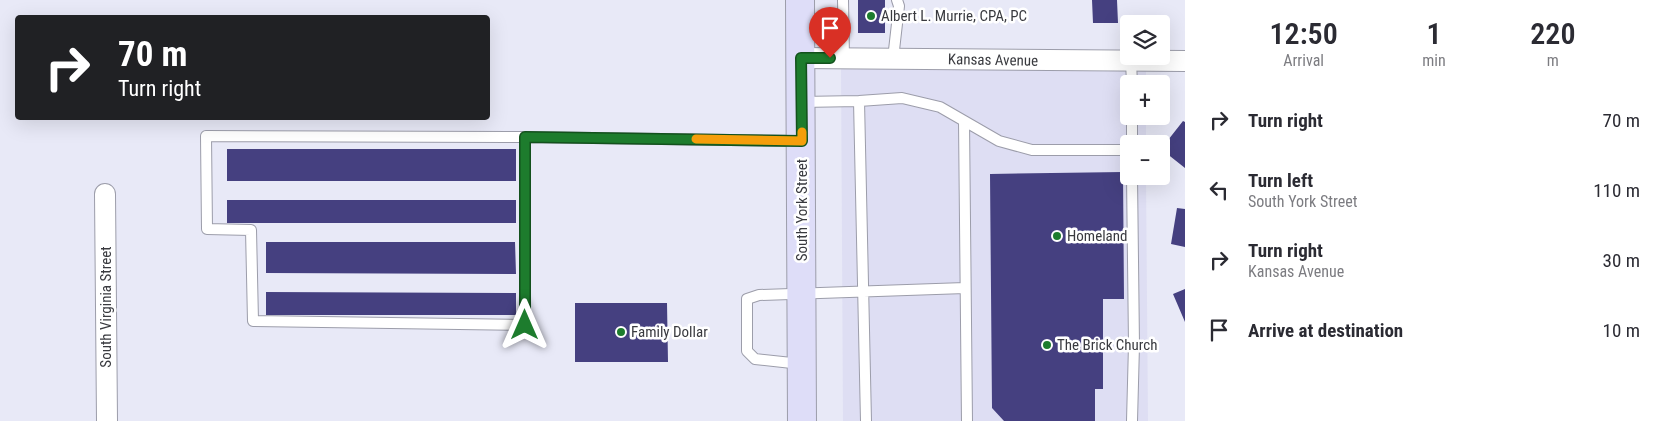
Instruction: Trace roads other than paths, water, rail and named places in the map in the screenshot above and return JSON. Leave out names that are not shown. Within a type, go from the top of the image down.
[{"type":"main road","name":"South York Street","points":[[800,0],[802,421]]},
{"type":"street","name":"Kansas Avenue","points":[[801,58],[1120,61]]},
{"type":"street","name":"Kansas Avenue","points":[[1170,61],[1185,61]]},
{"type":"street","name":"South Virginia Street","points":[[105,194],[107,421]]},
{"type":"lane","points":[[843,0],[844,58]]},
{"type":"lane","points":[[893,59],[899,6],[897,0]]},
{"type":"lane","points":[[801,102],[902,98],[940,107],[998,141],[1032,150],[1120,150]]},
{"type":"lane","points":[[859,101],[866,421]]},
{"type":"lane","points":[[964,121],[967,421]]},
{"type":"lane","points":[[525,137],[525,325],[253,321],[251,230],[207,229],[206,136],[525,137],[802,141]]},
{"type":"lane","points":[[1132,185],[1134,345],[1132,421]]},
{"type":"lane","points":[[802,364],[755,359],[747,351],[747,299],[759,295],[965,288]]},
{"type":"place","name":"Albert L. Murrie, CPA, PC","points":[[871,16]]},
{"type":"place","name":"Homeland","points":[[1057,236]]},
{"type":"place","name":"Family Dollar","points":[[621,332]]},
{"type":"place","name":"The Brick Church","points":[[1047,345]]}]
